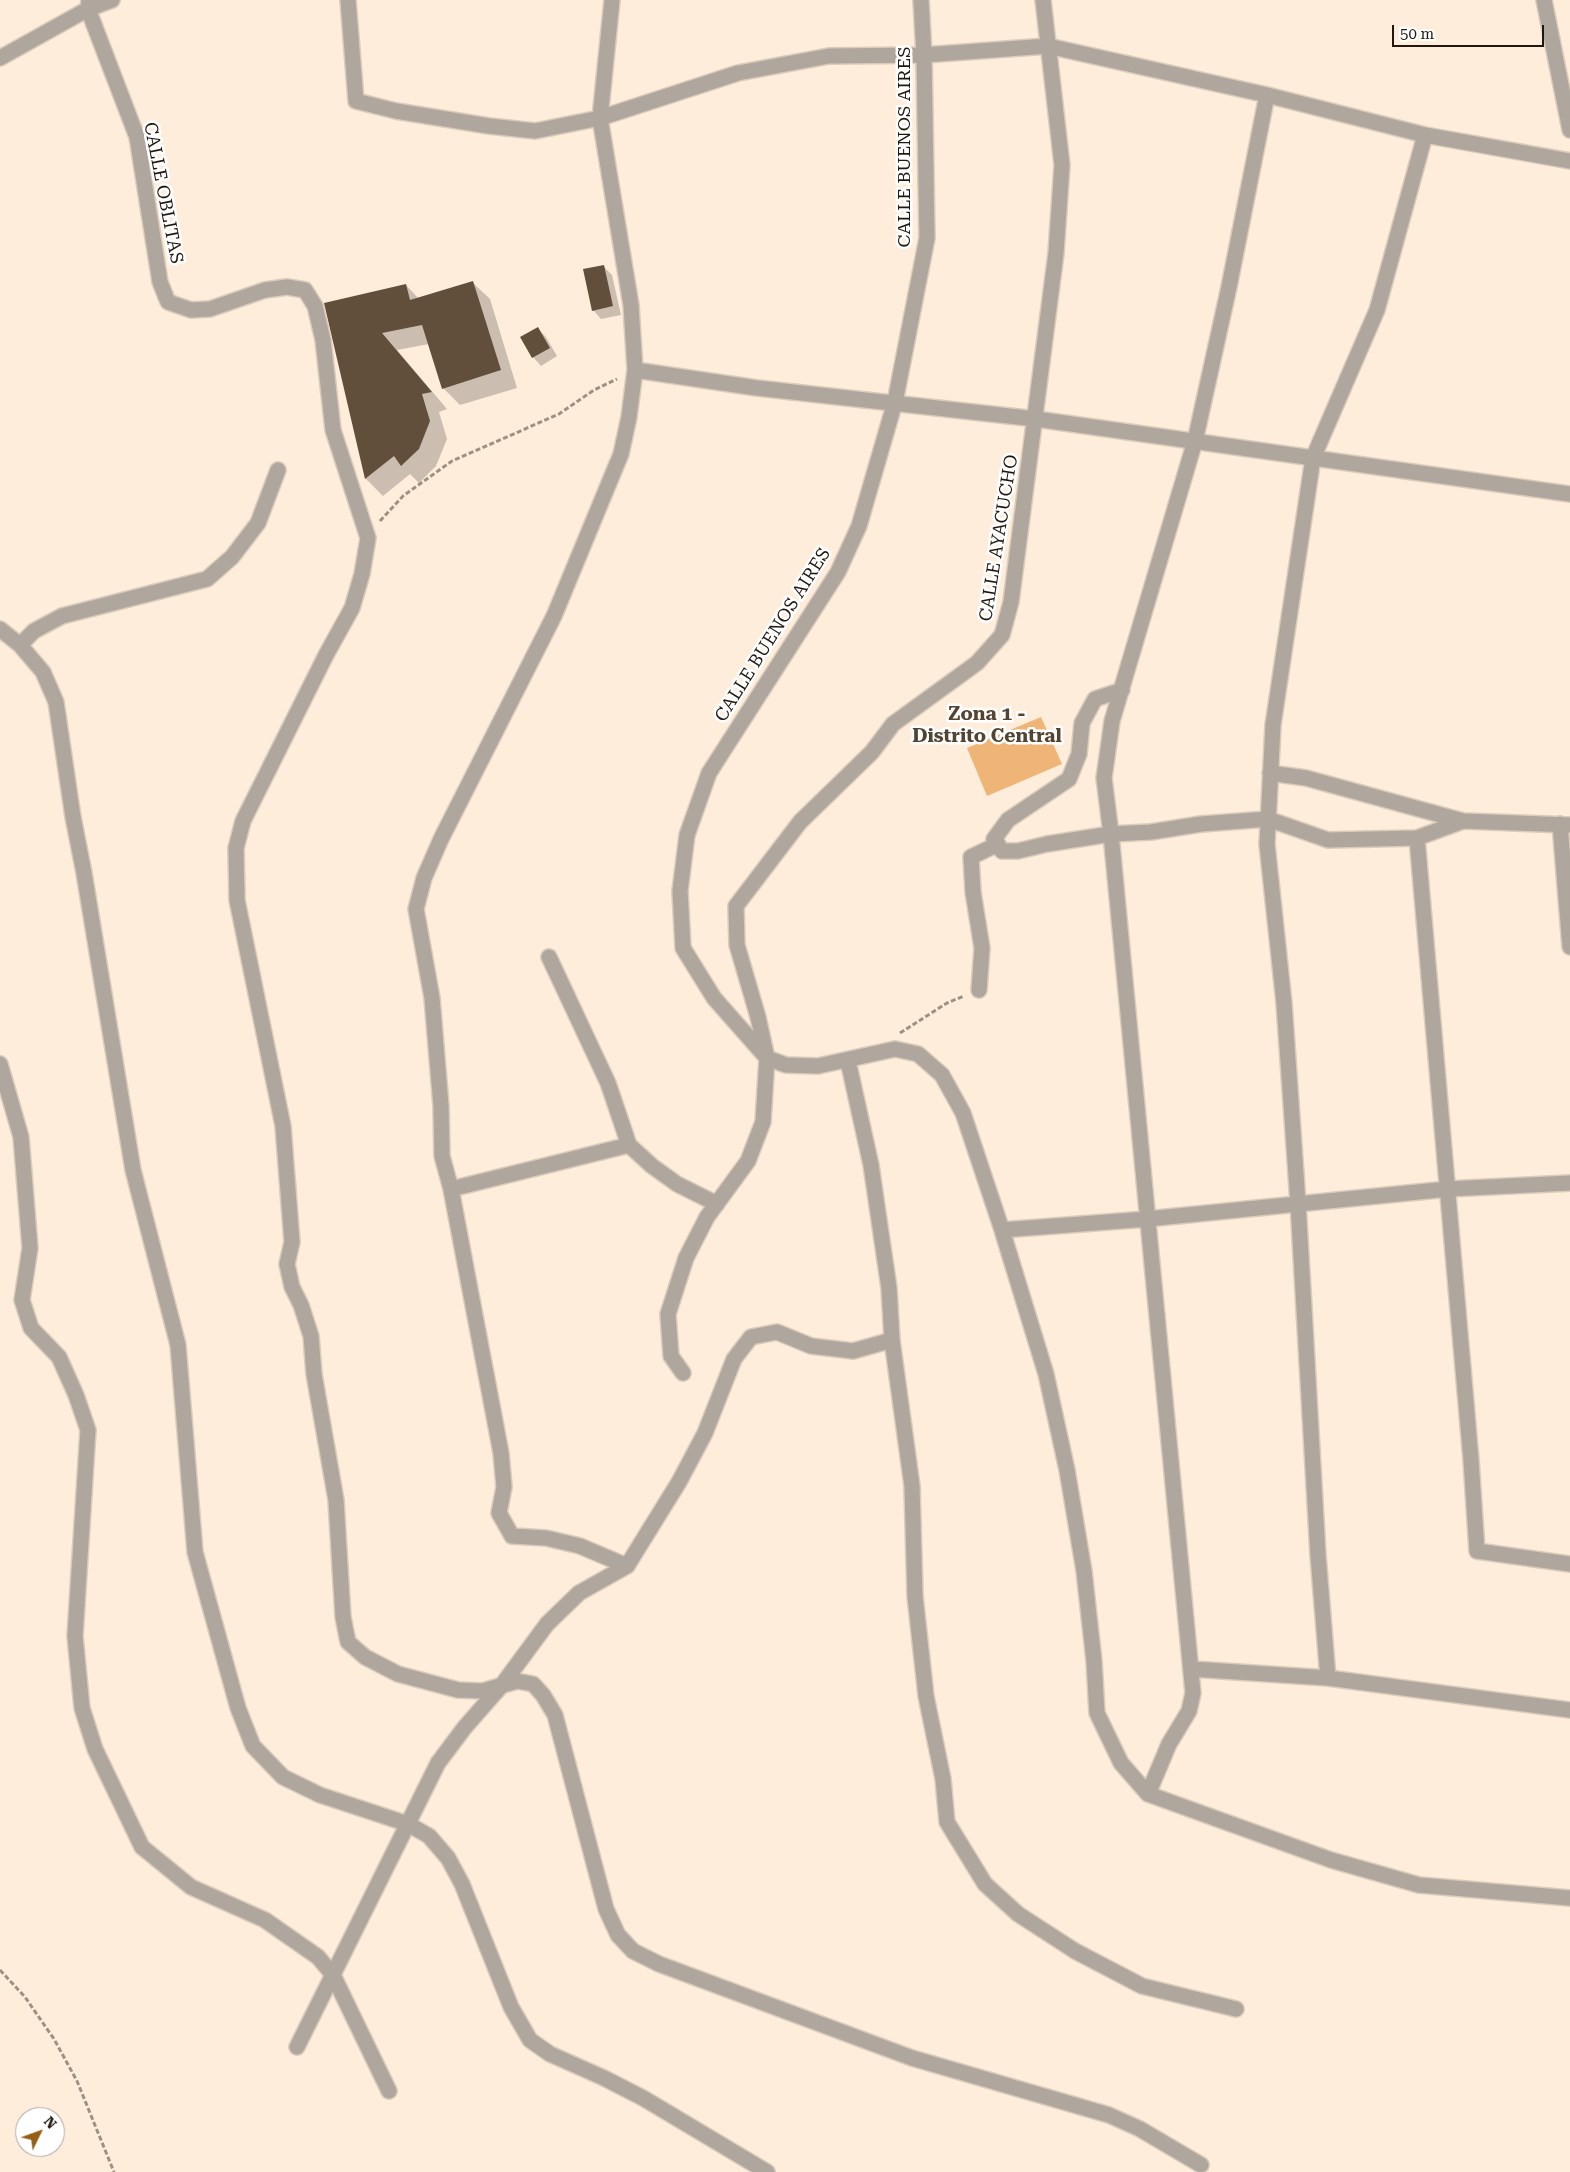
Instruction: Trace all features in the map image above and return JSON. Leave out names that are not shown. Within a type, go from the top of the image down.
[{"type":"street","points":[[0,58],[88,5],[112,0]]},
{"type":"street","points":[[348,0],[356,101],[404,112],[535,131],[600,118],[738,73],[829,56],[924,55],[1048,46],[1267,95],[1425,135],[1570,162]]},
{"type":"street","points":[[612,0],[600,118],[631,306],[635,370],[629,417],[621,454],[554,616],[441,838],[424,878],[416,908],[432,998],[441,1106],[442,1156],[452,1190],[501,1453],[504,1487],[499,1513],[512,1536],[546,1538],[580,1546],[627,1566]]},
{"type":"street","name":"CALLE BUENOS AIRES","points":[[767,1058],[714,998],[683,948],[680,890],[687,835],[709,773],[838,572],[859,526],[895,402],[927,238],[924,55],[921,0]]},
{"type":"street","name":"CALLE AYACUCHO","points":[[683,1373],[671,1356],[668,1314],[686,1258],[707,1217],[748,1162],[763,1122],[767,1058],[758,1017],[737,945],[736,906],[800,822],[872,752],[893,724],[977,663],[1002,635],[1011,602],[1056,253],[1062,165],[1043,0]]},
{"type":"street","points":[[1544,0],[1570,130]]},
{"type":"street","name":"CALLE OBLITAS","points":[[88,5],[138,137],[160,282],[168,302],[191,310],[210,309],[266,290],[287,287],[305,290],[315,306],[322,340],[334,430],[368,538]]},
{"type":"street","points":[[1148,1794],[1169,1744],[1189,1711],[1193,1692],[1111,834],[1104,778],[1112,721],[1195,441],[1229,287],[1267,95]]},
{"type":"street","points":[[1328,1678],[1318,1555],[1298,1203],[1284,1003],[1267,844],[1273,725],[1313,458],[1377,310],[1425,135]]},
{"type":"street","points":[[635,370],[757,388],[1036,419],[1570,494]]},
{"type":"street","points":[[20,645],[34,632],[62,616],[207,579],[232,557],[258,523],[278,470]]},
{"type":"street","points":[[368,538],[362,574],[352,608],[326,655],[243,821],[236,848],[237,900],[282,1126],[292,1242],[287,1264],[292,1287],[302,1306],[311,1336],[314,1374],[336,1500],[343,1617],[348,1642],[365,1657],[398,1674],[458,1690],[483,1690],[517,1681],[533,1684],[543,1695],[555,1715],[606,1909],[618,1935],[633,1951],[659,1964],[912,2058],[1109,2115],[1140,2129],[1201,2165]]},
{"type":"street","points":[[0,629],[20,645],[43,672],[56,702],[73,817],[133,1170],[178,1345],[195,1552],[238,1708],[253,1746],[283,1777],[320,1795],[408,1824],[429,1836],[448,1858],[462,1884],[511,2007],[530,2040],[550,2054],[643,2098],[766,2172]]},
{"type":"street","points":[[1122,690],[1095,699],[1082,723],[1079,754],[1069,779],[1008,820],[994,839],[1002,851],[1018,851],[1047,844],[1111,834],[1151,832],[1201,824],[1268,819],[1328,840],[1417,838],[1463,821]]},
{"type":"street","points":[[1270,773],[1306,778],[1463,821],[1565,825],[1570,947]]},
{"type":"street","points":[[1417,838],[1477,1551],[1570,1564]]},
{"type":"street","points":[[979,990],[982,948],[973,892],[971,857],[998,844]]},
{"type":"street","points":[[549,957],[608,1083],[629,1145],[652,1166],[677,1184],[716,1204]]},
{"type":"street","points":[[767,1058],[786,1065],[818,1066],[848,1061],[895,1049],[918,1054],[942,1075],[963,1113],[1002,1230],[1046,1374],[1067,1470],[1084,1571],[1098,1713],[1121,1763],[1148,1794],[1331,1860],[1419,1885],[1570,1898]]},
{"type":"street","points":[[848,1061],[874,1184],[890,1288],[892,1340],[912,1486],[916,1596],[926,1696],[943,1778],[947,1822],[985,1884],[1018,1914],[1075,1951],[1142,1986],[1236,2009]]},
{"type":"street","points":[[0,1064],[21,1137],[30,1248],[22,1300],[31,1328],[59,1357],[76,1395],[88,1430],[75,1636],[82,1708],[95,1749],[142,1847],[190,1887],[265,1920],[318,1957],[333,1975],[389,2091]]},
{"type":"street","points":[[452,1190],[629,1145]]},
{"type":"street","points":[[1002,1230],[1448,1189],[1570,1183]]},
{"type":"street","points":[[297,2047],[438,1763],[502,1685],[547,1624],[579,1594],[627,1566],[679,1482],[705,1433],[734,1359],[751,1337],[776,1332],[811,1346],[853,1351],[892,1340]]},
{"type":"street","points":[[1192,1669],[1328,1678],[1570,1710]]},
{"type":"path","points":[[368,538],[403,496],[452,461],[559,414],[594,390],[635,370]]},
{"type":"path","points":[[895,1049],[898,1034],[947,1003],[979,990]]},
{"type":"path","points":[[0,1970],[25,1998],[54,2039],[77,2081],[114,2172]]},
{"type":"shaded area","points":[[1041,717],[1062,764],[987,796],[967,748]]},
{"type":"building","points":[[604,265],[613,306],[592,311],[583,269]]},
{"type":"building","points":[[473,281],[501,370],[442,389],[422,325],[382,333],[432,392],[422,394],[430,421],[419,449],[401,466],[394,456],[365,479],[324,303],[406,284],[410,300]]},
{"type":"building","points":[[538,327],[550,348],[532,358],[520,337]]},
{"type":"district","name":"Zona 1 - Distrito Central","points":[[987,725]]}]
